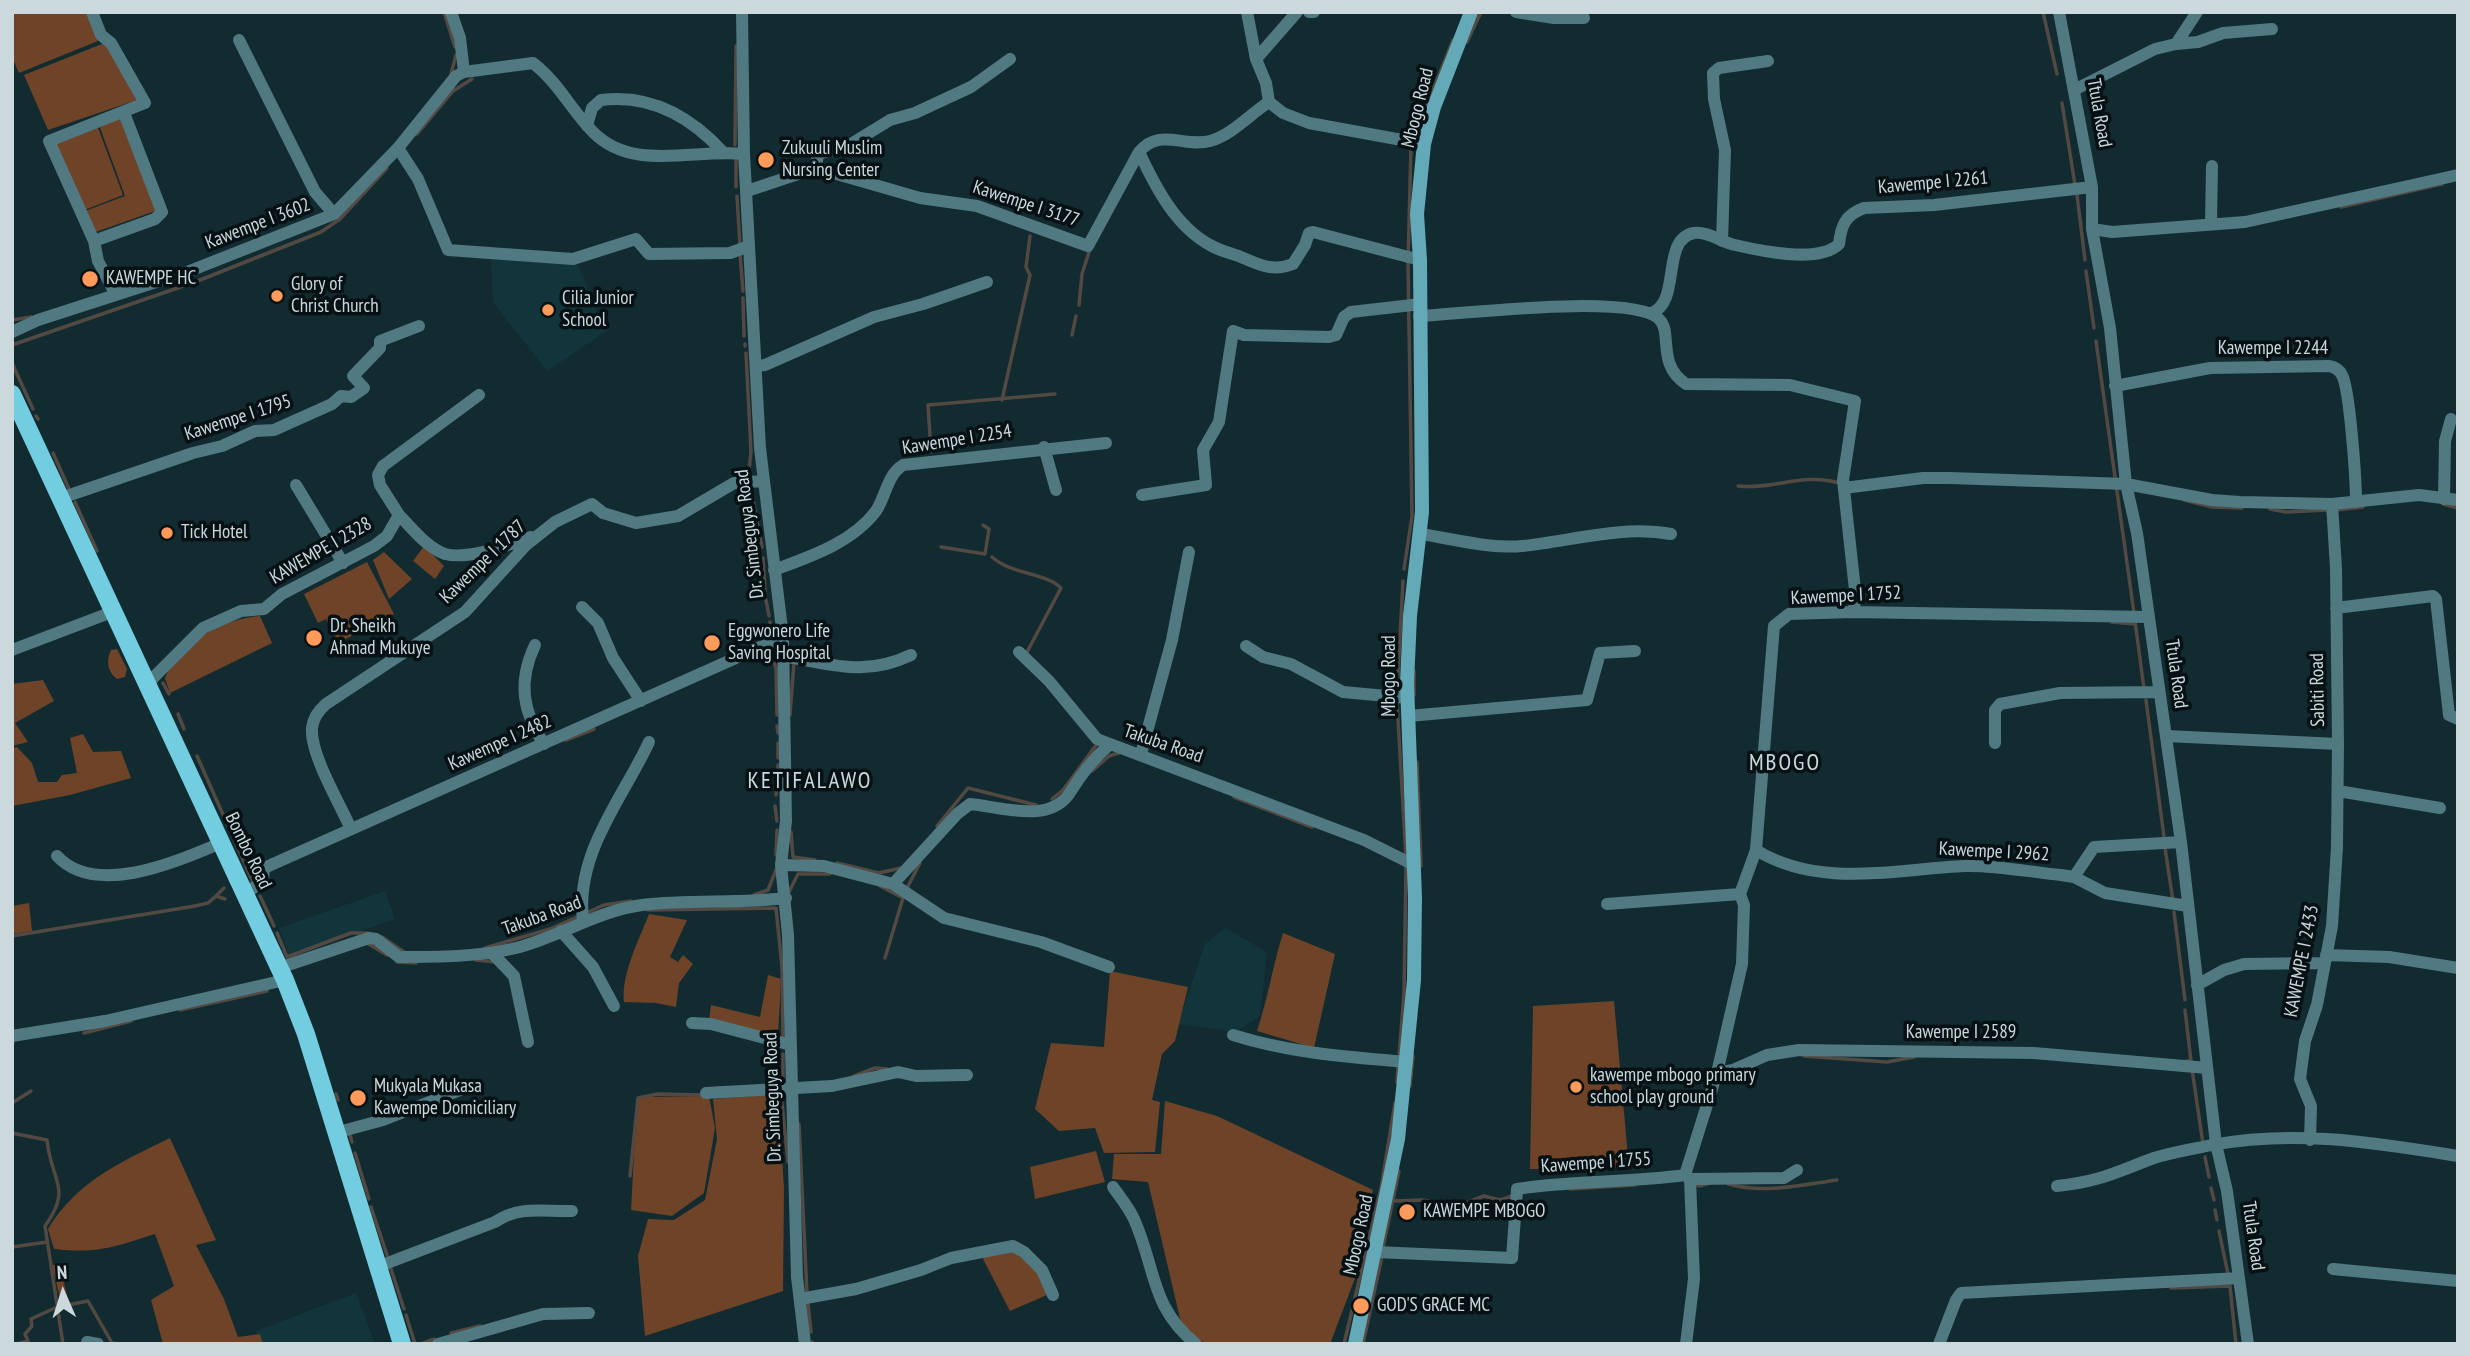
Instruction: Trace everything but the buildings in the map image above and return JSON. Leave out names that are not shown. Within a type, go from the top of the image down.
[{"type":"main road","name":"Bombo Road","points":[[12,394],[282,974],[306,1034],[402,1344]]},
{"type":"street","points":[[92,12],[101,35],[111,43],[145,103],[124,113],[88,123],[49,141],[94,242],[98,261],[116,295]]},
{"type":"street","points":[[451,12],[460,38],[464,72],[533,63],[559,86],[587,126],[606,141],[655,158],[723,152],[744,154]]},
{"type":"street","name":"Dr. Simbeguya Road","points":[[743,12],[744,154],[762,481],[783,637],[781,656],[786,742],[786,821],[781,866],[786,898],[790,1089],[800,1299],[805,1344]]},
{"type":"street","points":[[1247,12],[1256,58],[1266,83],[1269,102],[1283,113],[1309,123],[1424,144]]},
{"type":"street","points":[[1256,58],[1297,12]]},
{"type":"street","points":[[1309,12],[1314,12]]},
{"type":"street","name":"Mbogo Road","points":[[1359,1342],[1398,1139],[1413,980],[1414,864],[1408,698],[1410,617],[1421,534],[1420,260],[1416,223],[1424,144],[1440,86],[1471,12]]},
{"type":"street","points":[[1516,12],[1554,18],[1584,18]]},
{"type":"street","name":"Ttula Road","points":[[2059,12],[2076,89],[2092,187],[2092,229],[2110,328],[2126,484],[2137,533],[2181,842],[2216,1144],[2227,1191],[2248,1344]]},
{"type":"street","points":[[2176,44],[2197,12]]},
{"type":"street","points":[[2076,89],[2155,49],[2198,42],[2223,33],[2272,29]]},
{"type":"street","points":[[239,40],[315,192],[334,214]]},
{"type":"street","points":[[747,191],[816,169],[818,154],[846,147],[890,120],[915,113],[971,88],[1010,59]]},
{"type":"street","points":[[1722,241],[1725,150],[1714,99],[1713,73],[1719,68],[1768,61]]},
{"type":"street","name":"Kawempe I 3602","points":[[12,332],[38,320],[199,267],[334,214],[398,148],[456,76],[464,72]]},
{"type":"street","points":[[587,126],[592,108],[601,100],[641,99],[663,106],[711,139],[723,152]]},
{"type":"street","points":[[1269,102],[1214,140],[1197,142],[1163,138],[1147,144],[1139,152],[1149,178],[1166,203],[1197,235],[1212,246],[1260,267],[1293,264],[1309,233],[1313,232],[1420,260]]},
{"type":"street","points":[[94,242],[155,219],[162,212],[124,113]]},
{"type":"street","points":[[398,148],[418,179],[448,250],[573,259],[636,239],[649,254],[730,253],[749,247]]},
{"type":"street","name":"Kawempe I 3177","points":[[816,169],[920,198],[977,206],[1088,246],[1139,152]]},
{"type":"street","points":[[2211,224],[2212,166]]},
{"type":"street","points":[[2092,229],[2112,232],[2267,218],[2458,175]]},
{"type":"street","name":"Kawempe I 2261","points":[[1651,313],[1665,300],[1674,253],[1686,236],[1703,233],[1722,241],[1801,255],[1817,255],[1833,250],[1839,244],[1841,226],[1854,212],[1864,208],[1934,205],[2092,187]]},
{"type":"street","points":[[756,366],[772,362],[874,317],[987,282]]},
{"type":"street","points":[[1142,495],[1206,485],[1203,450],[1219,422],[1233,331],[1244,335],[1329,337],[1336,335],[1345,317],[1351,312],[1591,305],[1651,313],[1660,320],[1666,332],[1664,345],[1674,373],[1686,384],[1790,385],[1855,401],[1844,488],[1857,599],[1853,612]]},
{"type":"street","name":"Kawempe I 1795","points":[[61,498],[193,453],[222,446],[255,431],[274,430],[332,404],[341,396],[351,397],[364,388],[353,376],[380,348],[380,341],[419,326]]},
{"type":"street","name":"Kawempe I 2244","points":[[2115,386],[2210,368],[2337,368],[2343,376],[2356,502]]},
{"type":"street","name":"KAWEMPE I 2328","points":[[146,685],[203,628],[241,611],[264,609],[282,594],[387,536],[399,515],[380,485],[378,475],[383,466],[478,395]]},
{"type":"street","points":[[1844,488],[1923,478],[2126,484],[2212,500],[2332,504],[2408,496],[2451,499],[2445,441],[2451,419]]},
{"type":"street","name":"Kawempe I 2254","points":[[774,570],[818,553],[853,532],[876,511],[892,474],[903,465],[1044,447],[1106,443]]},
{"type":"street","points":[[1044,447],[1056,490]]},
{"type":"street","name":"Kawempe I 1787","points":[[350,827],[319,756],[312,729],[317,714],[336,696],[465,612],[514,555],[569,514],[592,504],[603,513],[636,523],[678,516],[724,487],[762,481]]},
{"type":"street","points":[[296,485],[343,562]]},
{"type":"street","name":"Sabiti Road","points":[[2165,736],[2338,744],[2332,504]]},
{"type":"street","points":[[399,515],[425,541],[446,554],[486,552],[538,535]]},
{"type":"street","points":[[1421,534],[1504,547],[1622,531],[1648,530],[1671,534]]},
{"type":"street","points":[[1141,754],[1172,640],[1189,552]]},
{"type":"street","points":[[2336,608],[2433,596],[2437,599],[2449,715],[2458,719]]},
{"type":"street","points":[[582,607],[598,623],[613,658],[641,701]]},
{"type":"street","points":[[12,650],[112,612]]},
{"type":"street","name":"Kawempe I 1752","points":[[1686,1344],[1694,1279],[1688,1177],[1717,1073],[1742,964],[1744,905],[1741,894],[1756,850],[1774,626],[1789,614],[1853,612],[2148,617]]},
{"type":"street","name":"Kawempe I 2482","points":[[246,893],[263,875],[350,827],[484,772],[783,637]]},
{"type":"street","points":[[536,645],[527,668],[524,692],[529,721],[544,744]]},
{"type":"street","points":[[1246,646],[1263,657],[1291,664],[1343,692],[1408,698]]},
{"type":"street","points":[[1019,652],[1062,696],[1097,739],[1109,745]]},
{"type":"street","points":[[1409,716],[1587,700],[1600,653],[1635,652]]},
{"type":"street","points":[[781,656],[854,670],[897,662],[911,655]]},
{"type":"street","points":[[1995,743],[1995,710],[2000,704],[2060,693],[2158,692]]},
{"type":"street","points":[[583,921],[582,888],[587,869],[608,816],[649,742]]},
{"type":"street","name":"KAWEMPE I 2433","points":[[2310,1140],[2311,1106],[2300,1079],[2305,1041],[2317,1005],[2332,926],[2338,744]]},
{"type":"street","name":"Takuba Road","points":[[893,884],[957,814],[970,804],[1037,811],[1055,808],[1071,792],[1076,779],[1109,745],[1141,754],[1364,840],[1414,864]]},
{"type":"street","points":[[2337,791],[2440,808]]},
{"type":"street","points":[[2074,877],[2085,856],[2094,847],[2181,842]]},
{"type":"street","points":[[58,856],[66,865],[85,873],[128,874],[180,860],[221,843]]},
{"type":"street","name":"Kawempe I 2962","points":[[1756,850],[1784,864],[1827,873],[1866,874],[1964,866],[2074,877],[2105,893],[2188,906]]},
{"type":"street","points":[[781,866],[824,866],[893,884],[944,918],[1041,942],[1109,967]]},
{"type":"street","points":[[1607,904],[1741,894]]},
{"type":"street","name":"Takuba Road","points":[[282,974],[369,938],[376,939],[399,957],[492,953],[517,947],[583,921],[643,905],[786,898]]},
{"type":"street","points":[[561,931],[593,967],[614,1006]]},
{"type":"street","points":[[492,953],[513,976],[528,1042]]},
{"type":"street","points":[[2197,985],[2234,966],[2284,961],[2389,957],[2458,968]]},
{"type":"street","points":[[12,1036],[105,1021],[282,974]]},
{"type":"street","points":[[692,1023],[711,1024],[791,1045]]},
{"type":"street","points":[[1233,1035],[1270,1047],[1318,1055],[1407,1062]]},
{"type":"street","name":"Kawempe I 2589","points":[[1717,1073],[1733,1070],[1767,1055],[1799,1050],[2034,1053],[2207,1068]]},
{"type":"street","points":[[706,1093],[860,1082],[898,1072],[916,1076],[967,1075]]},
{"type":"street","points":[[335,1133],[383,1120],[468,1087]]},
{"type":"street","points":[[2057,1186],[2108,1178],[2154,1158],[2216,1144],[2264,1137],[2348,1139],[2458,1156]]},
{"type":"street","name":"Kawempe I 1755","points":[[1376,1252],[1513,1258],[1517,1189],[1553,1183],[1688,1177],[1784,1178],[1797,1170]]},
{"type":"street","points":[[1113,1186],[1134,1217],[1153,1281],[1171,1321],[1196,1344]]},
{"type":"street","points":[[377,1267],[495,1222],[506,1213],[531,1209],[572,1211]]},
{"type":"street","points":[[800,1299],[856,1289],[921,1270],[951,1258],[1013,1246],[1024,1252],[1042,1270],[1052,1295]]},
{"type":"street","points":[[2333,1269],[2458,1281]]},
{"type":"street","points":[[1939,1344],[1961,1293],[2239,1278]]},
{"type":"street","points":[[438,1344],[543,1314],[589,1313]]},
{"type":"shaded area","points":[[12,12],[86,12],[98,41],[19,73],[12,57]]},
{"type":"shaded area","points":[[107,42],[137,100],[48,130],[24,75]]},
{"type":"shaded area","points":[[124,116],[158,210],[93,233],[85,211],[125,196],[99,125]]},
{"type":"shaded area","points":[[97,125],[123,195],[82,211],[55,141]]},
{"type":"shaded area","name":"Cilia Junior School","points":[[491,258],[577,262],[600,318],[608,330],[547,371],[493,302]]},
{"type":"shaded area","points":[[424,546],[444,566],[435,579],[413,561]]},
{"type":"shaded area","points":[[384,552],[412,579],[389,599],[373,560]]},
{"type":"shaded area","points":[[367,562],[394,614],[338,643],[326,619],[318,623],[304,594]]},
{"type":"shaded area","points":[[260,616],[272,643],[170,693],[165,678],[172,665],[192,644],[231,622]]},
{"type":"shaded area","points":[[117,649],[127,669],[125,677],[117,679],[109,669],[108,658],[111,650]]},
{"type":"shaded area","points":[[43,680],[54,701],[15,723],[28,742],[12,746],[12,684]]},
{"type":"shaded area","points":[[83,734],[93,752],[121,751],[131,778],[70,795],[12,806],[12,748],[17,747],[32,763],[38,782],[57,782],[62,775],[77,773],[70,738]]},
{"type":"shaded area","points":[[385,891],[395,919],[289,956],[279,928]]},
{"type":"shaded area","points":[[29,903],[32,931],[12,934],[12,906]]},
{"type":"shaded area","points":[[649,914],[687,920],[670,957],[678,962],[683,955],[693,964],[679,983],[676,1007],[624,1002],[628,969]]},
{"type":"shaded area","points":[[1225,928],[1267,952],[1260,1016],[1236,1032],[1178,1024],[1205,944]]},
{"type":"shaded area","points":[[1283,933],[1335,954],[1314,1048],[1257,1031]]},
{"type":"shaded area","points":[[1110,971],[1188,987],[1175,1041],[1162,1054],[1152,1100],[1160,1102],[1155,1152],[1104,1153],[1095,1128],[1059,1131],[1035,1109],[1051,1043],[1104,1047]]},
{"type":"shaded area","points":[[768,975],[781,979],[778,1037],[709,1021],[711,1005],[760,1017]]},
{"type":"shaded area","name":"kawempe mbogo primary school play ground","points":[[1614,1001],[1629,1168],[1530,1169],[1533,1006]]},
{"type":"shaded area","points":[[778,1094],[784,1188],[783,1291],[645,1336],[638,1256],[648,1219],[674,1220],[705,1200],[717,1139],[713,1099]]},
{"type":"shaded area","points":[[709,1096],[715,1128],[704,1193],[672,1216],[631,1210],[637,1097]]},
{"type":"shaded area","points":[[1165,1101],[1217,1116],[1373,1190],[1357,1273],[1330,1344],[1206,1344],[1182,1327],[1148,1182],[1112,1179],[1114,1154],[1161,1154]]},
{"type":"shaded area","points":[[170,1138],[216,1240],[196,1245],[224,1299],[238,1337],[260,1334],[263,1344],[163,1344],[151,1300],[174,1286],[155,1234],[105,1248],[82,1251],[54,1249],[48,1229],[72,1198],[102,1175]]},
{"type":"shaded area","points":[[1096,1151],[1105,1182],[1035,1199],[1030,1167]]},
{"type":"shaded area","points":[[1012,1248],[1038,1270],[1047,1295],[1010,1311],[983,1259],[984,1256]]},
{"type":"shaded area","points":[[59,1264],[60,1270],[65,1269],[67,1277],[63,1279],[68,1300],[61,1302],[52,1265]]},
{"type":"shaded area","points":[[356,1293],[375,1344],[262,1344],[256,1331]]},
{"type":"waterway","points":[[444,12],[455,47]]},
{"type":"waterway","points":[[1467,42],[1481,12]]},
{"type":"waterway","points":[[2043,12],[2057,74]]},
{"type":"waterway","points":[[1404,569],[1412,516],[1408,264],[1411,145],[1453,40]]},
{"type":"waterway","points":[[735,145],[736,46]]},
{"type":"waterway","points":[[451,74],[456,55]]},
{"type":"waterway","points":[[417,134],[453,91],[472,79]]},
{"type":"waterway","points":[[2062,103],[2075,185]]},
{"type":"waterway","points":[[736,158],[736,187]]},
{"type":"waterway","points":[[12,345],[195,282],[321,232],[340,219],[387,168]]},
{"type":"waterway","points":[[2341,207],[2442,184]]},
{"type":"waterway","points":[[2077,195],[2085,260]]},
{"type":"waterway","points":[[737,196],[740,246]]},
{"type":"waterway","points":[[1002,400],[1030,275],[1026,267],[1030,236]]},
{"type":"waterway","points":[[1079,305],[1082,274],[1090,249]]},
{"type":"waterway","points":[[740,254],[743,291]]},
{"type":"waterway","points":[[2086,271],[2094,328]]},
{"type":"waterway","points":[[743,298],[744,336]]},
{"type":"waterway","points":[[1072,335],[1076,316]]},
{"type":"waterway","points":[[12,320],[31,317]]},
{"type":"waterway","points":[[2096,341],[2134,613]]},
{"type":"waterway","points":[[746,353],[751,452],[748,478]]},
{"type":"waterway","points":[[12,363],[33,409]]},
{"type":"waterway","points":[[931,452],[928,405],[1055,394]]},
{"type":"waterway","points":[[53,453],[69,489]]},
{"type":"waterway","points":[[1738,486],[1764,486],[1813,479],[1839,483]]},
{"type":"waterway","points":[[751,489],[762,547]]},
{"type":"waterway","points":[[2184,500],[2212,507],[2242,508]]},
{"type":"waterway","points":[[75,502],[97,551]]},
{"type":"waterway","points":[[2443,504],[2458,508]]},
{"type":"waterway","points":[[2336,510],[2363,507]]},
{"type":"waterway","points":[[2270,509],[2286,512],[2328,510]]},
{"type":"waterway","points":[[941,547],[985,554],[989,529],[983,525]]},
{"type":"waterway","points":[[992,557],[1000,563],[1046,579],[1061,588],[1026,654]]},
{"type":"waterway","points":[[763,558],[765,591]]},
{"type":"waterway","points":[[1397,694],[1403,581]]},
{"type":"waterway","points":[[766,600],[769,616]]},
{"type":"waterway","points":[[2135,621],[2144,689]]},
{"type":"waterway","points":[[770,622],[772,638]]},
{"type":"waterway","points":[[2111,622],[2135,624]]},
{"type":"waterway","points":[[771,653],[776,668],[777,715]]},
{"type":"waterway","points":[[790,715],[794,662]]},
{"type":"waterway","points":[[1414,671],[1414,695]]},
{"type":"waterway","points":[[163,683],[169,694]]},
{"type":"waterway","points":[[2146,700],[2164,837]]},
{"type":"waterway","points":[[1397,702],[1406,858]]},
{"type":"waterway","points":[[178,714],[184,729]]},
{"type":"waterway","points":[[777,726],[778,733]]},
{"type":"waterway","points":[[566,740],[594,729]]},
{"type":"waterway","points":[[778,743],[778,758]]},
{"type":"waterway","points":[[1052,799],[1063,790],[1097,744]]},
{"type":"waterway","points":[[1092,771],[1109,756],[1119,753]]},
{"type":"waterway","points":[[197,756],[252,880],[260,876]]},
{"type":"waterway","points":[[1417,762],[1421,866]]},
{"type":"waterway","points":[[776,795],[778,765]]},
{"type":"waterway","points":[[937,826],[968,788],[1036,805]]},
{"type":"waterway","points":[[1234,797],[1312,827]]},
{"type":"waterway","points":[[775,806],[777,821]]},
{"type":"waterway","points":[[776,855],[777,830]]},
{"type":"waterway","points":[[791,832],[793,857],[815,860]]},
{"type":"waterway","points":[[2165,848],[2173,901]]},
{"type":"waterway","points":[[837,863],[879,873],[901,868]]},
{"type":"waterway","points":[[909,889],[907,888],[920,863]]},
{"type":"waterway","points":[[1399,1057],[1404,994],[1406,866]]},
{"type":"waterway","points":[[754,895],[768,890],[776,870]]},
{"type":"waterway","points":[[789,892],[798,874],[830,874]]},
{"type":"waterway","points":[[880,886],[903,898],[885,958]]},
{"type":"waterway","points":[[216,896],[224,888]]},
{"type":"waterway","points":[[12,936],[195,906],[208,903],[216,896],[225,899]]},
{"type":"waterway","points":[[260,896],[274,926]]},
{"type":"waterway","points":[[485,948],[550,929],[604,905],[631,901]]},
{"type":"waterway","points":[[648,910],[776,908],[782,967],[783,1037]]},
{"type":"waterway","points":[[2174,912],[2185,1000]]},
{"type":"waterway","points":[[277,933],[287,957]]},
{"type":"waterway","points":[[287,957],[351,933],[368,933]]},
{"type":"waterway","points":[[382,937],[404,952]]},
{"type":"waterway","points":[[367,943],[387,955]]},
{"type":"waterway","points":[[476,960],[496,962]]},
{"type":"waterway","points":[[397,962],[416,963]]},
{"type":"waterway","points":[[180,1010],[267,991]]},
{"type":"waterway","points":[[2185,1010],[2191,1061],[2187,1061]]},
{"type":"waterway","points":[[84,1033],[131,1021]]},
{"type":"waterway","points":[[783,1054],[783,1078]]},
{"type":"waterway","points":[[1410,1086],[1413,1056]]},
{"type":"waterway","points":[[1804,1056],[1887,1062],[1914,1057]]},
{"type":"waterway","points":[[1397,1082],[1398,1065]]},
{"type":"waterway","points":[[854,1076],[875,1068],[887,1069]]},
{"type":"waterway","points":[[2192,1069],[2203,1144]]},
{"type":"waterway","points":[[12,1103],[31,1091]]},
{"type":"waterway","points":[[336,1094],[338,1100]]},
{"type":"waterway","points":[[630,1176],[638,1098],[657,1094],[704,1095]]},
{"type":"waterway","points":[[781,1094],[788,1162]]},
{"type":"waterway","points":[[1344,1344],[1381,1188],[1395,1103]]},
{"type":"waterway","points":[[799,1124],[807,1294]]},
{"type":"waterway","points":[[12,1133],[47,1140],[58,1184],[58,1202],[45,1226],[63,1344]]},
{"type":"waterway","points":[[350,1135],[352,1142]]},
{"type":"waterway","points":[[355,1153],[369,1199]]},
{"type":"waterway","points":[[2205,1157],[2209,1177]]},
{"type":"waterway","points":[[1383,1248],[1399,1171]]},
{"type":"waterway","points":[[1728,1184],[1769,1188],[1837,1180]]},
{"type":"waterway","points":[[1695,1184],[1699,1186],[1710,1183]]},
{"type":"waterway","points":[[1570,1189],[1635,1185]]},
{"type":"waterway","points":[[2211,1188],[2214,1200]]},
{"type":"waterway","points":[[1393,1201],[1422,1200],[1458,1206],[1484,1196],[1500,1200],[1512,1196]]},
{"type":"waterway","points":[[371,1207],[388,1258]]},
{"type":"waterway","points":[[2215,1210],[2217,1220]]},
{"type":"waterway","points":[[2219,1231],[2228,1274]]},
{"type":"waterway","points":[[12,1247],[47,1242]]},
{"type":"waterway","points":[[1363,1344],[1382,1256]]},
{"type":"waterway","points":[[390,1266],[404,1309]]},
{"type":"waterway","points":[[2171,1288],[2230,1286],[2236,1344]]},
{"type":"waterway","points":[[17,1344],[28,1341],[25,1334],[32,1326],[31,1319],[57,1307],[88,1301],[112,1343],[120,1344]]},
{"type":"waterway","points":[[808,1303],[811,1332]]},
{"type":"waterway","points":[[406,1315],[415,1344]]},
{"type":"waterway","points":[[451,1333],[480,1326]]},
{"type":"waterway","points":[[12,1339],[13,1344]]},
{"type":"waterway","points":[[421,1344],[434,1339]]},
{"type":"place","name":"Zukuuli Muslim Nursing Center","points":[[766,160]]},
{"type":"place","name":"KAWEMPE HC","points":[[90,279]]},
{"type":"place","name":"Glory of Christ Church","points":[[277,296]]},
{"type":"place","name":"Cilia Junior School","points":[[548,310]]},
{"type":"place","name":"Tick Hotel","points":[[167,533]]},
{"type":"place","name":"Dr. Sheikh Ahmad Mukuye","points":[[314,638]]},
{"type":"place","name":"Eggwonero Life Saving Hospital","points":[[712,643]]},
{"type":"place","name":"kawempe mbogo primary school play ground","points":[[1576,1087]]},
{"type":"place","name":"Mukyala Mukasa Kawempe Domiciliary","points":[[358,1098]]},
{"type":"place","name":"KAWEMPE MBOGO","points":[[1407,1212]]},
{"type":"place","name":"GOD'S GRACE MC","points":[[1361,1306]]},
{"type":"district","name":"MBOGO","points":[[1785,763]]},
{"type":"district","name":"KETIFALAWO","points":[[810,781]]}]
